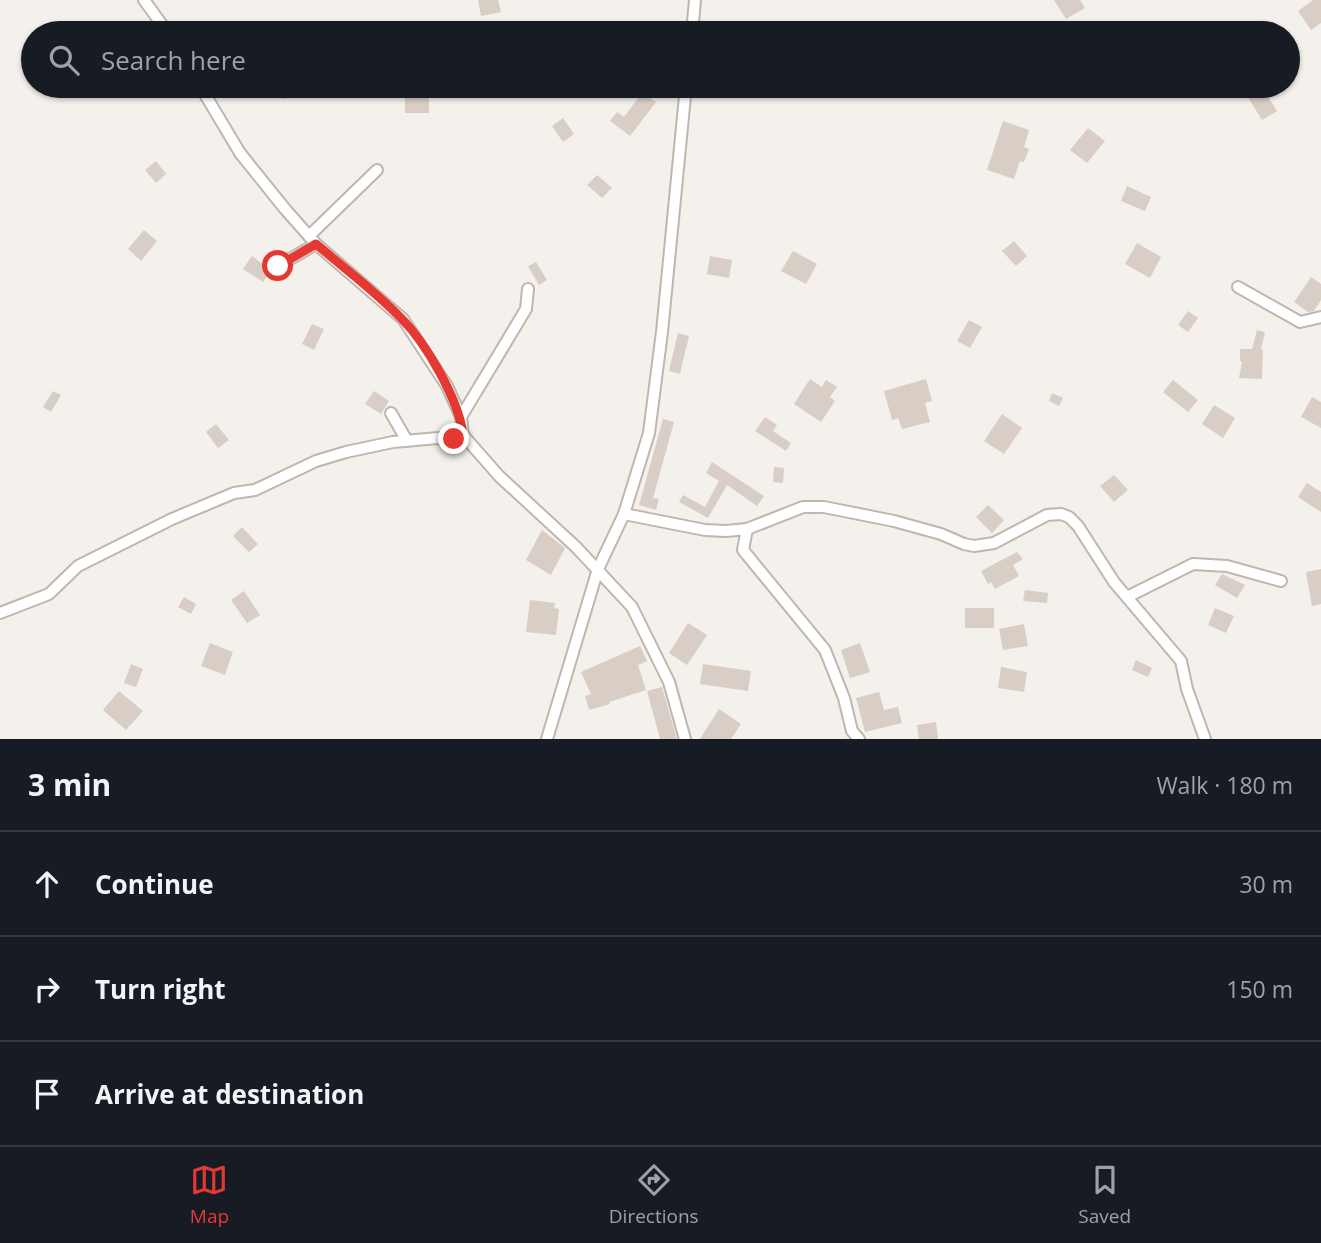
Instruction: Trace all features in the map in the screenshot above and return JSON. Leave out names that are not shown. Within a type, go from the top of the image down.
[{"type":"street","points":[[144,0],[159,21]]},
{"type":"street","points":[[693,21],[695,0]]},
{"type":"street","points":[[207,98],[240,153],[312,240],[402,319],[447,386],[461,418],[463,435],[499,476],[598,569],[632,607],[669,682],[685,739]]},
{"type":"street","points":[[547,739],[598,569],[624,514],[649,433],[662,332],[685,98]]},
{"type":"street","points":[[278,266],[312,240],[377,170]]},
{"type":"street","points":[[1238,287],[1300,322],[1321,317]]},
{"type":"street","points":[[461,418],[526,309],[528,289]]},
{"type":"street","points":[[391,413],[407,441]]},
{"type":"street","points":[[0,613],[49,594],[78,566],[172,519],[234,493],[255,490],[316,461],[407,441],[454,439],[463,435]]},
{"type":"street","points":[[624,514],[705,530],[726,531],[747,528],[803,507],[824,507],[894,521],[974,546],[994,543],[1047,515],[1061,514],[1069,517],[1078,526],[1114,582],[1181,661],[1187,689],[1205,739]]},
{"type":"street","points":[[747,528],[743,550],[825,650],[844,698],[852,731],[859,739]]},
{"type":"street","points":[[1128,597],[1193,564],[1227,566],[1280,581]]},
{"type":"building","points":[[478,0],[498,0],[501,12],[481,16]]},
{"type":"building","points":[[1054,0],[1080,0],[1085,8],[1066,19]]},
{"type":"building","points":[[1313,0],[1321,0],[1321,23],[1311,30],[1298,11]]},
{"type":"building","points":[[405,98],[429,98],[429,113],[405,113]]},
{"type":"building","points":[[638,98],[650,98],[656,102],[630,136],[610,121],[617,112],[624,117]]},
{"type":"building","points":[[1248,98],[1269,98],[1277,111],[1262,120]]},
{"type":"building","points":[[563,118],[574,134],[563,142],[552,126]]},
{"type":"building","points":[[1003,121],[1029,130],[1024,147],[1029,149],[1024,162],[1020,161],[1014,179],[987,170]]},
{"type":"building","points":[[1088,128],[1105,141],[1087,163],[1070,150]]},
{"type":"building","points":[[156,161],[166,174],[156,183],[145,170]]},
{"type":"building","points":[[597,175],[612,188],[602,198],[587,185]]},
{"type":"building","points":[[1127,186],[1151,197],[1145,211],[1121,201]]},
{"type":"building","points":[[144,230],[157,241],[141,261],[128,249]]},
{"type":"building","points":[[1014,241],[1027,256],[1016,266],[1002,251]]},
{"type":"building","points":[[1137,243],[1161,257],[1150,278],[1125,264]]},
{"type":"building","points":[[793,251],[817,264],[806,284],[781,271]]},
{"type":"building","points":[[252,256],[271,270],[263,282],[243,269]]},
{"type":"building","points":[[710,256],[732,260],[729,278],[707,274]]},
{"type":"building","points":[[536,262],[547,280],[539,285],[528,266]]},
{"type":"building","points":[[1311,277],[1321,284],[1321,300],[1314,311],[1308,312],[1294,302]]},
{"type":"building","points":[[1188,311],[1198,318],[1188,332],[1178,325]]},
{"type":"building","points":[[969,320],[982,327],[970,348],[957,341]]},
{"type":"building","points":[[312,324],[324,329],[314,350],[302,344]]},
{"type":"building","points":[[1257,330],[1265,332],[1261,349],[1262,379],[1239,378],[1242,362],[1240,349],[1252,349]]},
{"type":"building","points":[[678,333],[689,336],[680,374],[669,371]]},
{"type":"building","points":[[810,379],[822,387],[826,380],[837,387],[830,397],[835,401],[821,422],[794,404]]},
{"type":"building","points":[[926,379],[932,401],[925,403],[930,422],[902,429],[898,418],[892,420],[884,391]]},
{"type":"building","points":[[1173,380],[1198,400],[1188,412],[1163,392]]},
{"type":"building","points":[[53,391],[61,395],[51,412],[43,407]]},
{"type":"building","points":[[374,391],[389,401],[381,414],[365,404]]},
{"type":"building","points":[[1052,393],[1063,398],[1059,406],[1049,401]]},
{"type":"building","points":[[1312,397],[1321,402],[1321,428],[1301,417]]},
{"type":"building","points":[[1214,405],[1235,418],[1223,438],[1202,424]]},
{"type":"building","points":[[1002,414],[1022,428],[1004,454],[984,441]]},
{"type":"building","points":[[765,417],[777,425],[773,431],[791,443],[786,451],[755,431]]},
{"type":"building","points":[[663,419],[674,422],[653,498],[659,499],[656,510],[639,505]]},
{"type":"building","points":[[216,424],[229,440],[218,448],[206,432]]},
{"type":"building","points":[[712,462],[764,496],[757,506],[727,485],[708,518],[679,502],[683,495],[705,507],[719,481],[706,473]]},
{"type":"building","points":[[774,467],[784,468],[783,483],[773,482]]},
{"type":"building","points":[[1114,475],[1128,490],[1114,502],[1100,486]]},
{"type":"building","points":[[1307,483],[1321,492],[1321,512],[1298,497]]},
{"type":"building","points":[[988,505],[1004,520],[992,533],[976,517]]},
{"type":"building","points":[[242,527],[258,544],[249,552],[233,536]]},
{"type":"building","points":[[542,530],[565,548],[551,575],[526,560]]},
{"type":"building","points":[[1017,552],[1023,559],[1013,565],[1019,576],[995,589],[991,582],[988,584],[981,571]]},
{"type":"building","points":[[1321,569],[1321,604],[1312,606],[1306,572]]},
{"type":"building","points":[[1222,574],[1245,585],[1237,598],[1215,585]]},
{"type":"building","points":[[1025,590],[1048,593],[1047,603],[1023,601]]},
{"type":"building","points":[[244,591],[260,615],[247,623],[231,600]]},
{"type":"building","points":[[184,597],[196,604],[191,614],[178,607]]},
{"type":"building","points":[[530,600],[555,603],[554,608],[559,609],[556,635],[526,632]]},
{"type":"building","points":[[965,608],[994,608],[994,628],[965,628]]},
{"type":"building","points":[[1215,608],[1234,616],[1226,633],[1208,625]]},
{"type":"building","points":[[688,623],[707,635],[687,665],[669,653]]},
{"type":"building","points":[[1024,624],[1028,646],[1003,650],[999,629]]},
{"type":"building","points":[[210,643],[233,652],[225,675],[201,666]]},
{"type":"building","points":[[860,643],[870,672],[850,678],[841,650]]},
{"type":"building","points":[[640,646],[647,661],[638,665],[646,690],[589,710],[585,696],[591,694],[581,672]]},
{"type":"building","points":[[1136,660],[1152,668],[1148,677],[1132,670]]},
{"type":"building","points":[[131,664],[143,669],[136,687],[124,683]]},
{"type":"building","points":[[703,664],[751,671],[748,691],[700,684]]},
{"type":"building","points":[[1001,667],[1027,672],[1024,692],[998,688]]},
{"type":"building","points":[[662,687],[677,739],[660,739],[647,691]]},
{"type":"building","points":[[119,691],[143,711],[126,730],[103,710]]},
{"type":"building","points":[[879,692],[884,710],[898,707],[902,723],[865,732],[856,698]]},
{"type":"building","points":[[719,709],[741,724],[731,739],[700,739]]},
{"type":"building","points":[[936,722],[938,739],[919,739],[917,725]]},
{"type":"route","points":[[278,266],[316,244],[402,319],[447,386],[461,418],[463,435],[454,439]]}]
